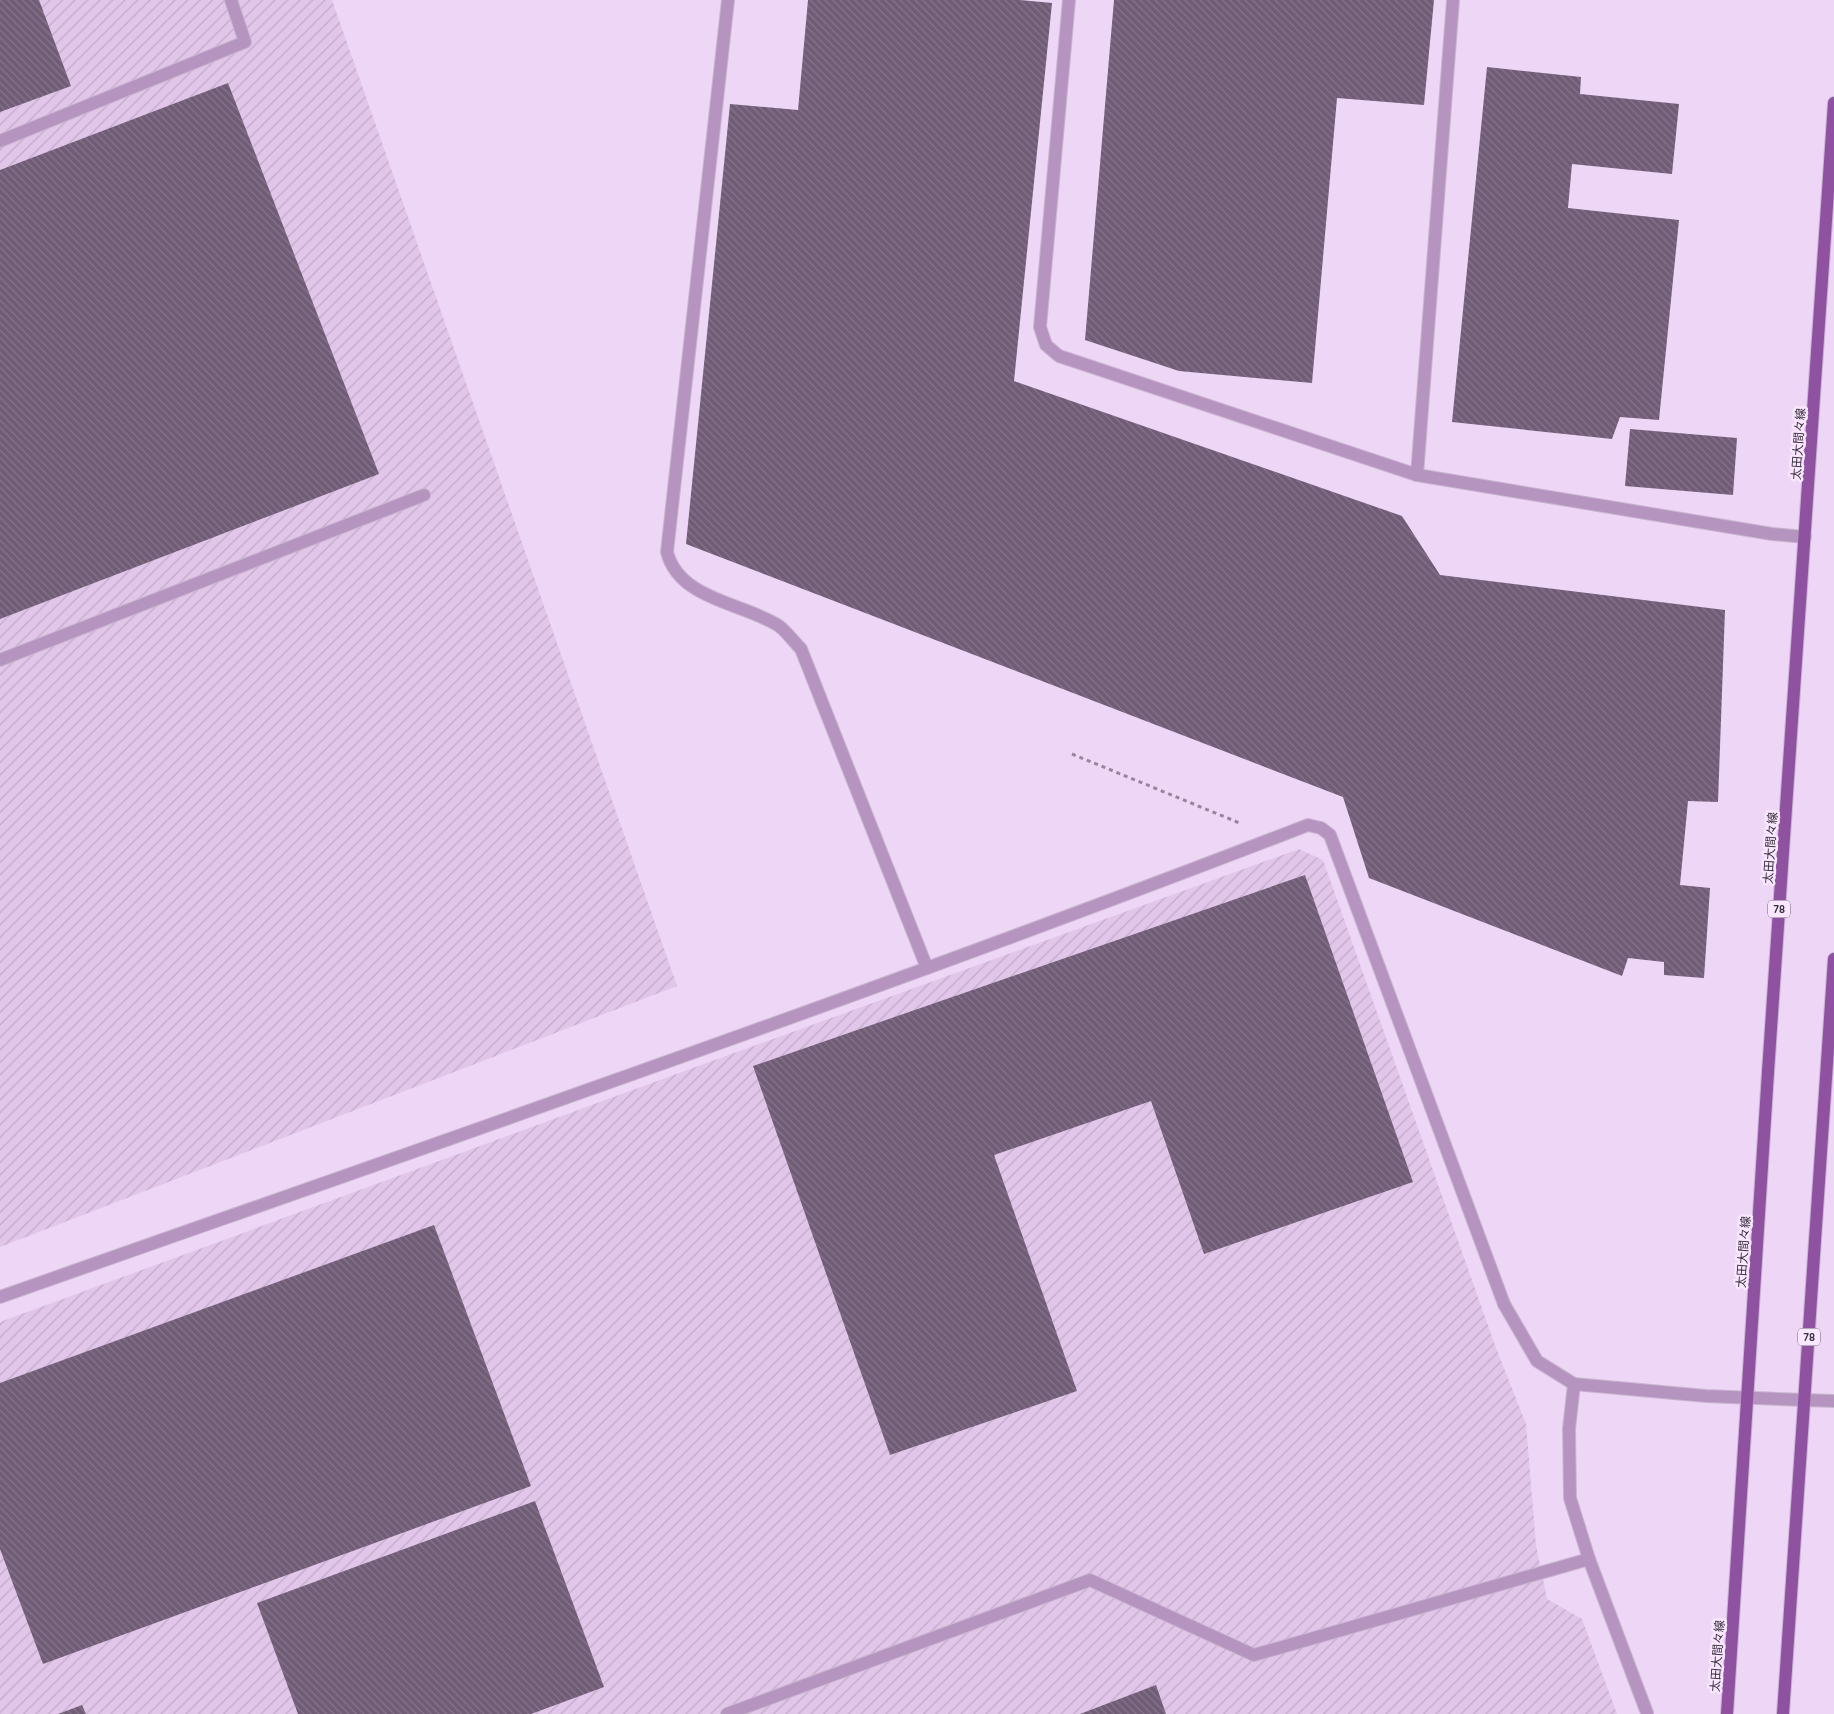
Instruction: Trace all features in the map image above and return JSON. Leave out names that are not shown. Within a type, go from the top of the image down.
[{"type":"main road","name":"太田大間々線","points":[[1727,1714],[1834,103]]},
{"type":"main road","name":"78","points":[[1783,1714],[1834,959]]},
{"type":"street","points":[[0,141],[245,42],[231,0]]},
{"type":"street","points":[[728,0],[667,552],[670,564],[690,585],[719,601],[779,626],[801,649],[927,968]]},
{"type":"street","points":[[1069,0],[1040,327],[1046,345],[1059,356],[1417,475],[1772,534],[1805,537]]},
{"type":"street","points":[[1417,475],[1453,0]]},
{"type":"street","points":[[0,660],[424,495]]},
{"type":"street","points":[[0,1297],[927,968],[1308,825],[1320,828],[1330,835],[1504,1304],[1537,1361],[1574,1384],[1747,1399],[1834,1401]]},
{"type":"street","points":[[1574,1384],[1568,1428],[1570,1498],[1589,1559],[1647,1713]]},
{"type":"street","points":[[728,1714],[1090,1580],[1254,1655],[1589,1559]]},
{"type":"path","points":[[1072,754],[1246,826],[1267,841]]},
{"type":"shaded area","points":[[0,0],[332,0],[677,986],[0,1247]]},
{"type":"shaded area","points":[[1299,849],[1323,860],[1496,1348],[1526,1424],[1536,1545],[1547,1599],[1582,1619],[1617,1714],[0,1714],[0,1322],[690,1069]]},
{"type":"building","points":[[0,0],[39,0],[71,86],[0,112]]},
{"type":"building","points":[[808,0],[1020,0],[1052,3],[1014,381],[1402,516],[1440,575],[1725,610],[1718,802],[1688,801],[1680,885],[1710,888],[1704,978],[1664,975],[1664,962],[1628,958],[1622,976],[1369,878],[1343,797],[686,544],[730,104],[798,110]]},
{"type":"building","points":[[1114,0],[1434,0],[1424,105],[1337,98],[1312,383],[1179,371],[1085,340]]},
{"type":"building","points":[[1487,67],[1581,77],[1580,94],[1679,104],[1672,174],[1572,164],[1568,208],[1679,220],[1659,420],[1620,417],[1612,439],[1452,422]]},
{"type":"building","points":[[228,83],[379,474],[0,619],[0,170]]},
{"type":"building","points":[[1630,429],[1737,438],[1733,495],[1625,486]]},
{"type":"building","points":[[1305,875],[1413,1182],[1204,1254],[1151,1101],[994,1155],[1077,1391],[890,1455],[753,1066]]},
{"type":"building","points":[[434,1225],[531,1486],[43,1664],[0,1549],[0,1383]]},
{"type":"building","points":[[535,1501],[604,1687],[531,1714],[298,1714],[257,1603]]},
{"type":"building","points":[[1156,1685],[1166,1714],[1080,1714]]},
{"type":"building","points":[[82,1705],[86,1714],[58,1714]]}]
